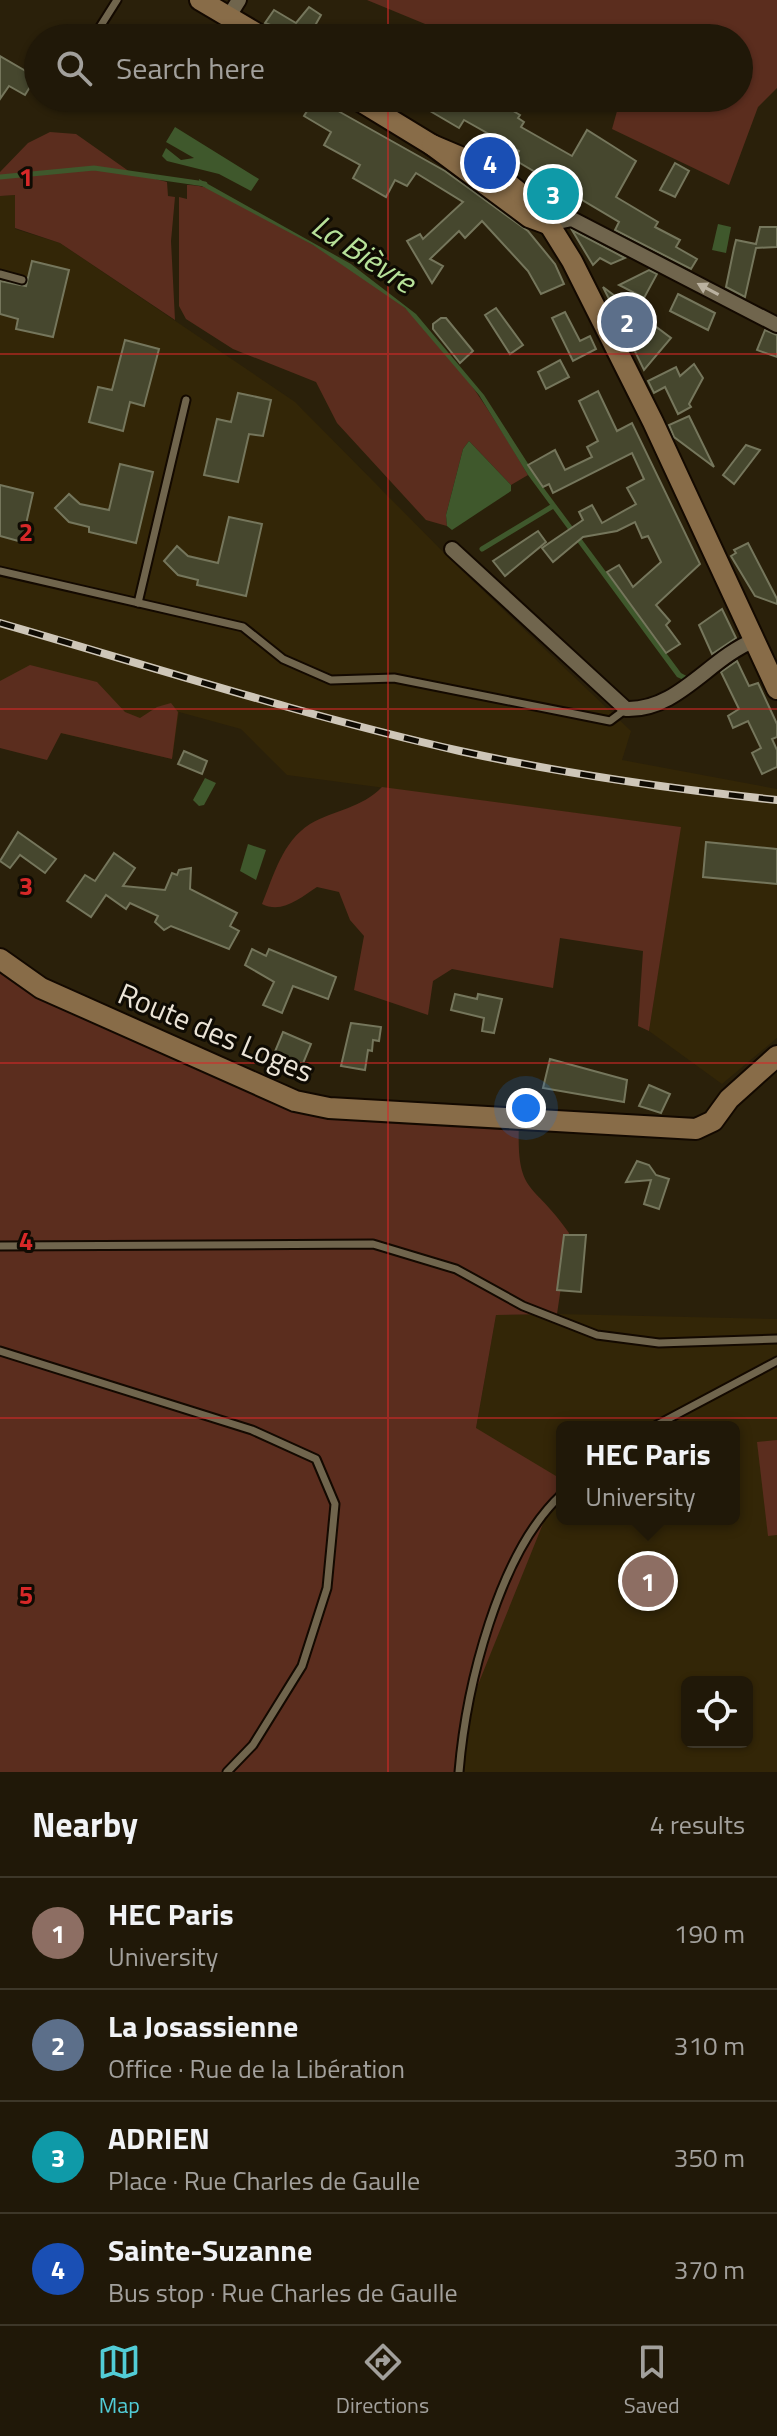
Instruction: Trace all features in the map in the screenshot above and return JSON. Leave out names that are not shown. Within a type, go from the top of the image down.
[{"type":"street","points":[[200,0],[234,8],[251,24]]},
{"type":"street","points":[[378,112],[432,145],[491,170],[534,200],[581,279],[765,653],[777,689]]},
{"type":"street","points":[[548,224],[572,219],[777,325]]},
{"type":"street","points":[[452,549],[626,709],[641,710],[666,703],[732,649],[765,653]]},
{"type":"street","name":"Route des Loges","points":[[0,959],[41,988],[79,1006],[295,1101],[329,1108],[696,1129],[713,1121],[729,1099],[777,1056]]},
{"type":"lane","points":[[102,24],[117,0]]},
{"type":"lane","points":[[0,274],[22,280]]},
{"type":"lane","points":[[138,603],[186,400]]},
{"type":"lane","points":[[0,571],[243,627],[283,659],[331,680],[394,678],[610,721],[626,709]]},
{"type":"lane","points":[[0,1246],[373,1244],[456,1269],[523,1306],[597,1335],[659,1343],[777,1339]]},
{"type":"lane","points":[[0,1351],[117,1385],[252,1430],[316,1459],[335,1504],[327,1588],[302,1666],[253,1745],[227,1772]]},
{"type":"lane","points":[[664,1421],[777,1361]]},
{"type":"lane","points":[[459,1772],[463,1718],[484,1632],[522,1549],[556,1502]]},
{"type":"shaded area","points":[[367,0],[777,0],[777,88],[758,107],[729,185],[612,129],[617,112],[753,112],[753,24],[425,24]]},
{"type":"shaded area","points":[[175,127],[259,179],[251,191],[219,174],[167,161],[162,156],[166,148],[181,160],[194,158],[166,142]]},
{"type":"shaded area","points":[[50,132],[76,134],[130,172],[167,182],[168,196],[175,197],[171,241],[175,320],[60,243],[15,228],[15,195],[0,196],[0,172],[28,143]]},
{"type":"shaded area","points":[[199,179],[351,264],[416,314],[484,395],[543,487],[681,673],[692,679],[688,682],[677,677],[528,475],[479,395],[405,308],[313,245],[200,185]]},
{"type":"shaded area","points":[[187,185],[209,188],[241,203],[323,250],[389,294],[440,344],[487,408],[528,475],[511,485],[469,441],[463,449],[446,515],[447,526],[426,520],[337,423],[316,382],[233,349],[186,319],[179,306],[179,197],[187,199]]},
{"type":"shaded area","points":[[15,195],[15,229],[60,243],[295,402],[456,565],[631,731],[622,760],[777,789],[777,1038],[722,1084],[649,1031],[680,827],[287,775],[241,729],[179,712],[172,759],[0,719],[0,196]]},
{"type":"shaded area","points":[[718,224],[731,227],[726,253],[712,250]]},
{"type":"shaded area","points":[[469,441],[511,485],[511,491],[452,530],[447,526],[446,515],[463,449]]},
{"type":"shaded area","points":[[30,665],[97,682],[125,712],[140,718],[157,707],[171,703],[178,712],[172,759],[61,733],[47,760],[0,748],[0,681]]},
{"type":"shaded area","points":[[205,778],[216,783],[204,805],[199,806],[193,800]]},
{"type":"shaded area","points":[[382,787],[681,827],[649,1031],[638,1026],[643,951],[560,938],[553,988],[452,969],[433,981],[428,1015],[354,990],[364,936],[350,920],[339,892],[317,887],[284,906],[262,904],[280,860],[300,831],[319,819],[366,800]]},
{"type":"shaded area","points":[[248,844],[266,850],[256,880],[240,871]]},
{"type":"shaded area","points":[[0,967],[248,1091],[519,1123],[520,1164],[524,1176],[569,1233],[557,1314],[496,1315],[476,1428],[556,1476],[556,1491],[469,1707],[462,1772],[0,1772]]},
{"type":"shaded area","points":[[496,1315],[777,1319],[777,1772],[462,1772],[476,1428]]},
{"type":"shaded area","points":[[777,1440],[777,1535],[768,1536],[757,1442]]},
{"type":"building","points":[[309,7],[321,15],[316,24],[265,23],[274,10],[296,23]]},
{"type":"building","points":[[0,56],[24,70],[24,94],[9,86],[0,99]]},
{"type":"building","points":[[306,112],[340,112],[445,171],[528,231],[555,264],[564,284],[541,294],[528,271],[482,221],[465,238],[459,231],[430,259],[443,266],[432,283],[407,241],[420,234],[423,239],[463,202],[416,173],[407,186],[395,180],[386,197],[353,178],[360,165],[324,145],[331,132],[304,116]]},
{"type":"building","points":[[432,112],[515,112],[524,122],[521,127],[572,156],[587,130],[636,161],[616,197],[658,222],[655,227],[680,240],[676,247],[697,259],[691,269],[615,230],[619,222],[520,163],[515,157],[519,151],[464,120],[459,128]]},
{"type":"building","points":[[675,163],[689,171],[675,197],[660,190]]},
{"type":"building","points":[[760,227],[777,227],[777,247],[756,248],[745,297],[726,287],[734,248],[736,240],[756,244]]},
{"type":"building","points":[[572,230],[625,258],[611,264],[600,258],[593,265]]},
{"type":"building","points":[[32,261],[69,270],[53,337],[16,329],[18,319],[0,314],[0,281],[26,286]]},
{"type":"building","points":[[649,270],[657,274],[644,298],[619,285]]},
{"type":"building","points":[[603,287],[671,338],[644,370],[626,333]]},
{"type":"building","points":[[678,294],[715,313],[708,330],[670,311]]},
{"type":"building","points":[[496,308],[523,345],[510,354],[485,315]]},
{"type":"building","points":[[565,312],[580,341],[590,336],[596,349],[573,361],[552,318]]},
{"type":"building","points":[[446,318],[473,351],[460,363],[433,329],[433,324]]},
{"type":"building","points":[[765,330],[777,335],[777,357],[757,350]]},
{"type":"building","points":[[125,340],[159,349],[144,406],[130,402],[123,431],[89,422],[98,387],[112,390]]},
{"type":"building","points":[[560,360],[569,377],[546,389],[538,372]]},
{"type":"building","points":[[694,364],[703,378],[689,404],[691,407],[678,414],[665,387],[654,393],[648,381],[676,367],[680,376]]},
{"type":"building","points":[[598,391],[617,431],[632,423],[700,564],[656,605],[670,621],[666,625],[680,644],[666,653],[607,572],[619,565],[633,587],[661,562],[648,536],[642,538],[635,522],[617,531],[583,537],[553,562],[542,548],[583,520],[579,512],[592,505],[602,523],[636,504],[627,488],[644,479],[632,453],[553,493],[549,484],[543,487],[528,465],[555,450],[565,470],[592,457],[587,447],[598,441],[579,401]]},
{"type":"building","points":[[238,393],[271,400],[263,436],[249,434],[238,482],[204,475],[217,419],[231,422]]},
{"type":"building","points":[[689,416],[714,467],[674,437],[669,425]]},
{"type":"building","points":[[746,445],[760,450],[734,484],[723,475]]},
{"type":"building","points":[[120,464],[153,472],[136,543],[89,532],[89,527],[69,522],[55,508],[69,494],[80,504],[109,510]]},
{"type":"building","points":[[0,485],[33,493],[22,542],[0,536]]},
{"type":"building","points":[[229,517],[262,524],[246,596],[197,585],[198,580],[178,575],[164,561],[177,546],[188,556],[218,563]]},
{"type":"building","points":[[538,531],[546,542],[505,576],[493,561]]},
{"type":"building","points":[[748,543],[777,604],[755,596],[731,556],[736,553],[734,550]]},
{"type":"building","points":[[722,609],[736,638],[712,654],[699,625]]},
{"type":"building","points":[[737,661],[749,686],[758,683],[777,724],[777,737],[772,739],[777,750],[777,767],[762,774],[752,753],[761,748],[748,721],[733,728],[728,716],[739,709],[721,672]]},
{"type":"building","points":[[184,751],[207,761],[202,774],[178,764]]},
{"type":"building","points":[[18,832],[56,859],[45,873],[20,855],[10,868],[0,861]]},
{"type":"building","points":[[706,842],[777,849],[777,884],[703,877]]},
{"type":"building","points":[[114,853],[135,868],[123,886],[165,890],[172,873],[177,875],[179,870],[191,868],[190,889],[237,913],[230,926],[239,931],[229,949],[171,926],[164,930],[155,922],[158,916],[130,903],[126,909],[106,895],[91,917],[67,901],[85,875],[95,881]]},
{"type":"building","points":[[252,949],[266,956],[269,949],[336,977],[328,999],[293,986],[282,1013],[263,1005],[274,982],[245,965]]},
{"type":"building","points":[[455,994],[477,999],[478,994],[502,999],[494,1033],[482,1031],[484,1018],[451,1010]]},
{"type":"building","points":[[351,1023],[381,1027],[379,1041],[373,1040],[372,1051],[368,1050],[365,1070],[341,1066]]},
{"type":"building","points":[[283,1032],[311,1044],[302,1066],[274,1054]]},
{"type":"building","points":[[550,1059],[627,1080],[624,1102],[543,1088]]},
{"type":"building","points":[[649,1085],[670,1094],[661,1113],[639,1106]]},
{"type":"building","points":[[637,1161],[649,1165],[656,1175],[669,1179],[659,1209],[644,1204],[651,1180],[626,1182]]},
{"type":"building","points":[[564,1235],[586,1235],[581,1292],[557,1290]]},
{"type":"waterway","name":"La Bièvre","points":[[0,177],[94,168],[205,184]]},
{"type":"waterway","points":[[482,549],[553,506]]},
{"type":"railway","points":[[0,623],[287,707],[460,751],[618,780],[777,800]]},
{"type":"place","name":"Sainte-Suzanne","points":[[490,163]]},
{"type":"place","name":"ADRIEN","points":[[553,194]]},
{"type":"place","name":"La Josassienne","points":[[627,322]]},
{"type":"place","name":"HEC Paris","points":[[648,1581]]}]
